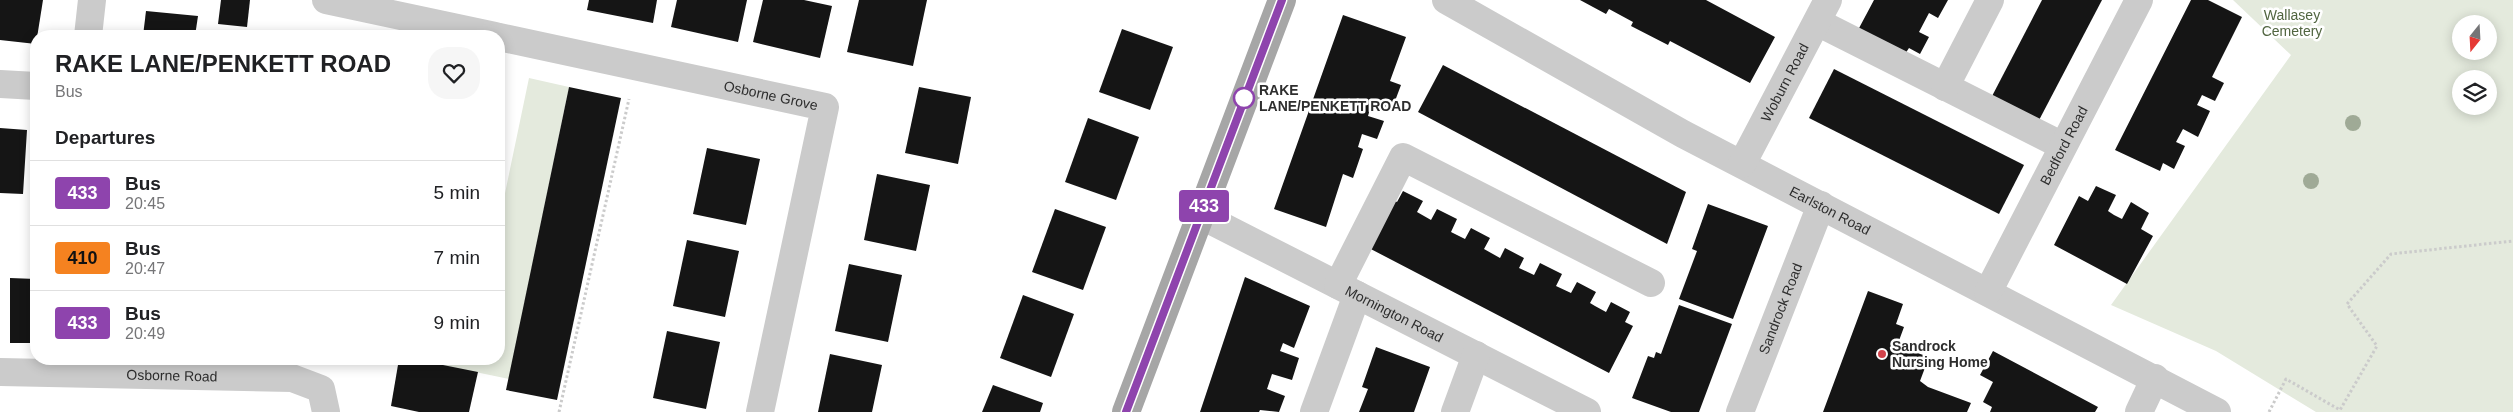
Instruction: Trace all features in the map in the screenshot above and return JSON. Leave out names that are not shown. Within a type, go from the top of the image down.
[{"type":"main road","points":[[1126,412],[1282,0]]},
{"type":"street","points":[[89,30],[92,0]]},
{"type":"street","points":[[326,0],[466,30]]},
{"type":"street","name":"Earlston Road","points":[[1446,0],[1742,164],[2217,412]]},
{"type":"street","points":[[1945,86],[1990,0]]},
{"type":"street","name":"Bedford Road","points":[[1988,292],[2139,0]]},
{"type":"street","points":[[1822,11],[1945,86],[2063,146]]},
{"type":"street","name":"Woburn Road","points":[[1742,164],[1822,11]]},
{"type":"street","name":"Osborne Grove","points":[[505,38],[825,107],[760,412]]},
{"type":"street","points":[[0,84],[30,86]]},
{"type":"street","points":[[1314,412],[1347,290],[1403,157],[1651,283]]},
{"type":"street","name":"Sandrock Road","points":[[1740,412],[1821,205]]},
{"type":"street","name":"Mornington Road","points":[[1200,215],[1587,412]]},
{"type":"street","points":[[1454,412],[1476,355]]},
{"type":"street","name":"Osborne Road","points":[[0,372],[292,378],[321,389],[326,412]]},
{"type":"street","points":[[2139,412],[2155,378]]},
{"type":"path","points":[[559,412],[637,67]]},
{"type":"path","points":[[2269,412],[2286,379],[2342,411],[2377,346],[2346,304],[2391,254],[2513,241]]},
{"type":"green space","name":"Wallasey Cemetery","points":[[2233,0],[2513,0],[2513,412],[2316,412],[2216,351],[2111,305],[2291,55]]},
{"type":"green space","points":[[529,78],[569,87],[509,379],[442,365],[505,365],[505,193]]},
{"type":"building","points":[[0,0],[43,0],[38,30],[30,30],[30,43],[0,40]]},
{"type":"building","points":[[221,0],[250,0],[247,27],[218,24]]},
{"type":"building","points":[[589,0],[657,0],[653,23],[587,10]]},
{"type":"building","points":[[677,0],[747,0],[738,42],[671,27]]},
{"type":"building","points":[[763,0],[804,0],[832,6],[820,58],[753,42]]},
{"type":"building","points":[[859,0],[927,0],[913,66],[847,52]]},
{"type":"building","points":[[1580,0],[1706,0],[1775,37],[1750,83],[1670,41],[1668,45],[1631,26],[1633,22],[1609,9],[1606,14]]},
{"type":"building","points":[[1874,0],[1948,0],[1938,18],[1929,13],[1919,32],[1929,37],[1920,54],[1909,48],[1905,54],[1858,30]]},
{"type":"building","points":[[2042,0],[2102,0],[2037,124],[1990,100]]},
{"type":"building","points":[[2191,0],[2208,0],[2242,17],[2212,77],[2224,83],[2215,101],[2202,95],[2197,105],[2210,111],[2198,137],[2183,129],[2176,142],[2185,146],[2174,169],[2163,163],[2160,171],[2115,150]]},
{"type":"building","points":[[146,11],[198,16],[196,30],[144,30]]},
{"type":"building","points":[[1343,15],[1406,37],[1390,81],[1401,85],[1392,109],[1372,102],[1368,116],[1384,121],[1377,139],[1362,134],[1358,147],[1363,149],[1353,178],[1343,174],[1326,227],[1274,209]]},
{"type":"building","points":[[1122,29],[1173,47],[1150,110],[1099,92]]},
{"type":"building","points":[[1443,65],[1686,192],[1667,244],[1418,112]]},
{"type":"building","points":[[1834,69],[2024,165],[1999,214],[1809,118]]},
{"type":"building","points":[[569,87],[621,98],[557,400],[506,390]]},
{"type":"building","points":[[919,87],[971,97],[958,164],[905,153]]},
{"type":"building","points":[[1088,118],[1139,137],[1116,200],[1065,182]]},
{"type":"building","points":[[0,128],[27,130],[23,194],[0,193]]},
{"type":"building","points":[[707,148],[760,159],[746,225],[693,214]]},
{"type":"building","points":[[877,174],[930,185],[916,251],[864,240]]},
{"type":"building","points":[[2096,186],[2116,195],[2108,211],[2114,215],[2122,219],[2131,202],[2149,213],[2141,229],[2153,236],[2127,284],[2054,245],[2079,196],[2088,201]]},
{"type":"building","points":[[1403,191],[1423,201],[1417,212],[1431,220],[1437,209],[1457,219],[1451,232],[1465,239],[1471,228],[1490,238],[1484,249],[1500,258],[1505,248],[1524,258],[1519,268],[1534,275],[1540,263],[1562,274],[1556,286],[1571,293],[1577,282],[1596,292],[1590,303],[1595,306],[1606,312],[1611,302],[1630,312],[1625,322],[1633,326],[1609,373],[1365,246],[1389,198],[1397,202]]},
{"type":"building","points":[[1708,204],[1768,226],[1733,319],[1679,299],[1697,251],[1692,249]]},
{"type":"building","points":[[1055,209],[1106,227],[1083,290],[1032,272]]},
{"type":"building","points":[[687,240],[739,251],[725,317],[673,306]]},
{"type":"building","points":[[849,264],[902,275],[888,342],[835,331]]},
{"type":"building","points":[[1245,277],[1310,306],[1294,348],[1283,343],[1280,351],[1299,358],[1292,380],[1272,374],[1267,389],[1285,396],[1279,412],[1260,410],[1259,412],[1200,412]]},
{"type":"building","points":[[10,278],[30,279],[30,343],[10,343]]},
{"type":"building","name":"Sandrock Nursing Home","points":[[1868,291],[1903,304],[1896,324],[1904,327],[1897,346],[1929,357],[1920,381],[1928,387],[1971,403],[1967,412],[1823,412]]},
{"type":"building","points":[[1023,295],[1074,314],[1051,377],[1000,358]]},
{"type":"building","points":[[1679,305],[1732,324],[1699,412],[1671,412],[1632,398],[1648,356],[1654,358],[1656,352],[1661,354]]},
{"type":"building","points":[[667,331],[720,342],[706,409],[653,398]]},
{"type":"building","points":[[1376,347],[1430,367],[1414,412],[1359,412],[1368,389],[1362,387]]},
{"type":"building","points":[[1993,351],[2098,407],[2095,412],[1990,412],[1992,407],[1983,402],[1993,382],[1980,375]]},
{"type":"building","points":[[830,354],[882,365],[872,412],[818,412]]},
{"type":"building","points":[[398,365],[443,365],[478,372],[469,412],[419,412],[391,406]]},
{"type":"building","points":[[993,385],[1043,403],[1040,412],[982,412]]},
{"type":"bus line","name":"433","points":[[1126,412],[1282,0]]},
{"type":"place","name":"RAKE LANE/PENKETT ROAD","points":[[1244,98]]},
{"type":"place","name":"Sandrock Nursing Home","points":[[1882,354]]}]
